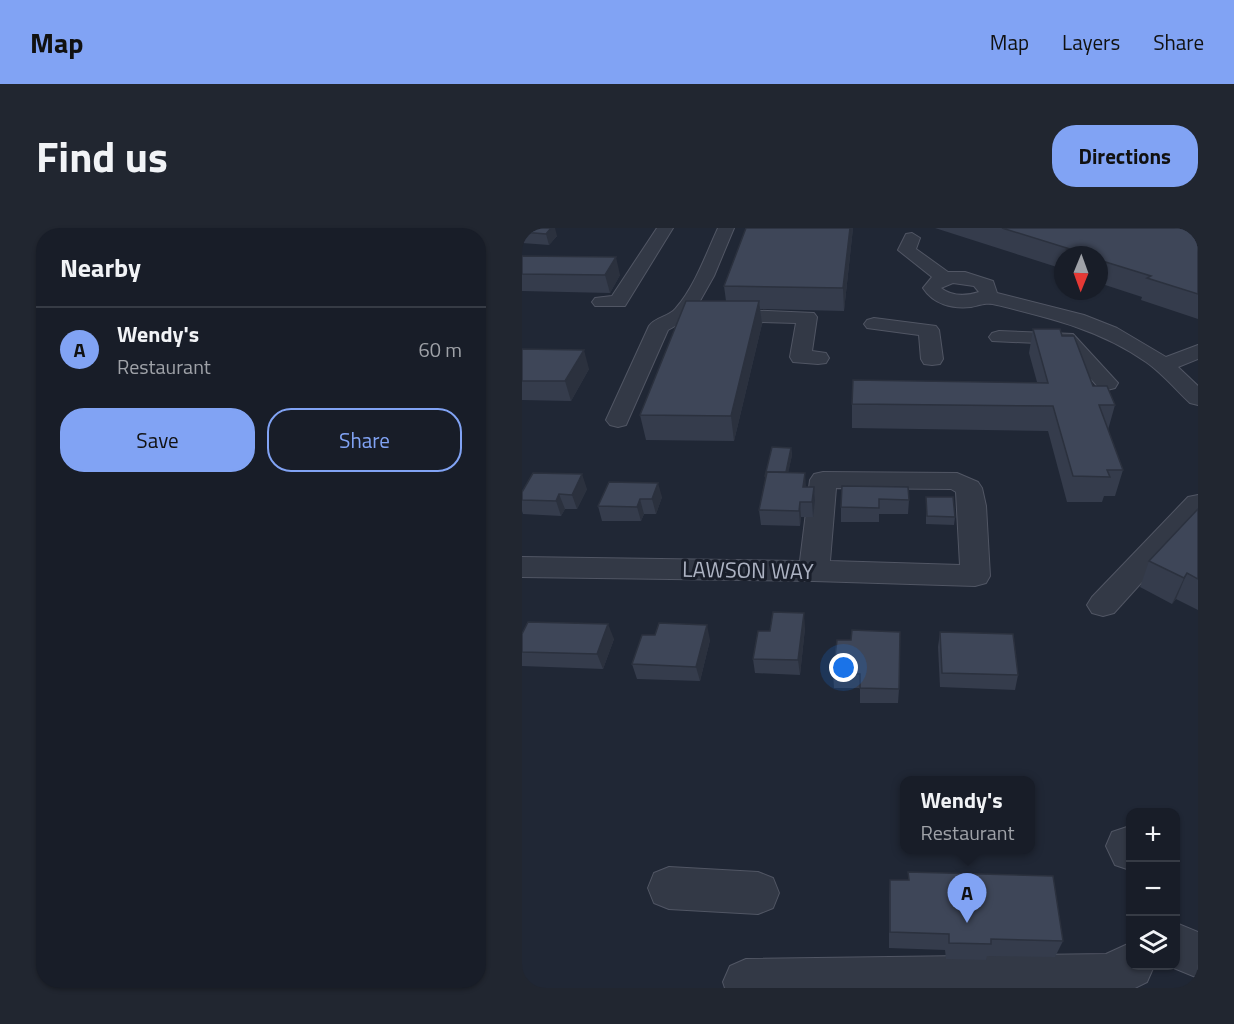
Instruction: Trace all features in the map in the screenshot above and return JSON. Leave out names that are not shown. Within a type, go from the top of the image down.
[{"type":"street","points":[[602,302],[618,302],[665,228]]},
{"type":"street","points":[[683,314],[705,276],[726,228]]},
{"type":"street","points":[[903,247],[946,279]]},
{"type":"street","points":[[948,300],[936,294],[932,288],[936,283],[946,279],[962,278],[977,281],[988,288],[986,296]]},
{"type":"street","points":[[932,359],[928,330],[875,316],[922,308],[948,300],[970,301],[986,296],[1063,315],[1097,326],[1131,342],[1165,366],[1198,398]]},
{"type":"street","points":[[618,420],[659,326],[683,314],[807,317],[815,324],[801,357],[818,358]]},
{"type":"street","points":[[999,337],[1066,338],[1097,326]]},
{"type":"street","points":[[1066,338],[1107,383]]},
{"type":"street","points":[[1165,366],[1195,345]]},
{"type":"street","name":"LAWSON WAY","points":[[522,567],[814,571],[975,576],[969,488],[957,481],[823,480],[814,571]]},
{"type":"street","points":[[1103,604],[1198,503]]},
{"type":"street","points":[[669,888],[758,892]]},
{"type":"street","points":[[746,982],[1107,977],[1126,968]]},
{"type":"building","points":[[522,228],[551,228],[546,234],[522,232]]},
{"type":"building","points":[[746,228],[850,228],[843,288],[724,286]]},
{"type":"building","points":[[1002,228],[1190,228],[1198,230],[1198,294],[1108,263],[1108,246],[1060,246]]},
{"type":"building","points":[[522,256],[616,257],[605,275],[522,274]]},
{"type":"building","points":[[686,301],[759,301],[731,416],[640,415]]},
{"type":"building","points":[[1033,329],[1060,329],[1062,336],[1074,336],[1093,386],[1107,386],[1115,405],[1099,405],[1123,470],[1107,470],[1110,477],[1073,476],[1053,406],[852,404],[853,380],[1048,383]]},
{"type":"building","points":[[522,349],[584,350],[565,381],[522,381]]},
{"type":"building","points":[[772,447],[791,448],[786,472],[767,472],[765,476]]},
{"type":"building","points":[[767,472],[805,473],[803,487],[814,487],[812,502],[800,502],[799,511],[759,510]]},
{"type":"building","points":[[533,473],[582,474],[572,495],[559,494],[556,501],[522,500],[522,492]]},
{"type":"building","points":[[609,482],[658,483],[652,499],[640,499],[637,507],[598,506]]},
{"type":"building","points":[[842,486],[908,487],[909,500],[879,499],[879,508],[841,507]]},
{"type":"building","points":[[926,497],[953,497],[955,517],[927,516]]},
{"type":"building","points":[[1198,509],[1198,579],[1187,573],[1184,578],[1149,561]]},
{"type":"building","points":[[773,612],[804,613],[798,660],[753,659],[758,631],[770,631]]},
{"type":"building","points":[[528,622],[608,624],[597,654],[522,652],[522,634]]},
{"type":"building","points":[[659,623],[707,625],[696,667],[632,664],[642,635],[655,635]]},
{"type":"building","points":[[852,630],[900,632],[899,689],[860,688],[860,674],[833,673],[837,640],[851,640]]},
{"type":"building","points":[[940,632],[1013,634],[1018,675],[942,673]]},
{"type":"building","points":[[908,872],[1053,876],[1063,941],[991,939],[991,944],[949,943],[949,934],[890,932],[890,880],[909,880]]},
{"type":"place","name":"Wendy's","points":[[967,923]]}]
